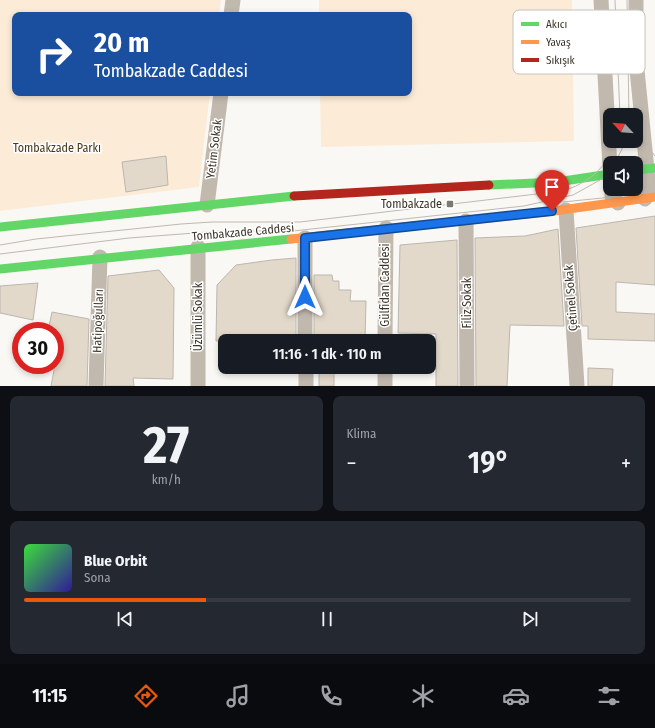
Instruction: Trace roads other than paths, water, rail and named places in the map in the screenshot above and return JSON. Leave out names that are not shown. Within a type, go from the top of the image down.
[{"type":"main road","points":[[0,227],[313,194],[557,182],[603,175]]},
{"type":"main road","name":"Tombakzade Caddesi","points":[[0,269],[100,257],[466,221],[566,210],[650,198]]},
{"type":"street","points":[[231,12],[233,0]]},
{"type":"street","points":[[601,0],[602,10]]},
{"type":"street","points":[[605,74],[609,156]]},
{"type":"street","points":[[637,74],[650,198]]},
{"type":"street","name":"Yetim Sokak","points":[[207,205],[222,96]]},
{"type":"street","points":[[612,196],[618,203]]},
{"type":"street","name":"Çetinel Sokak","points":[[566,210],[577,386]]},
{"type":"street","name":"Filiz Sokak","points":[[466,221],[467,386]]},
{"type":"street","name":"Gülfidan Caddesi","points":[[385,334],[386,228]]},
{"type":"street","points":[[305,238],[305,334]]},
{"type":"street","name":"Üzümlü Sokak","points":[[198,247],[198,386]]},
{"type":"street","name":"Hatipoğulları","points":[[96,386],[100,257]]},
{"type":"street","points":[[306,374],[306,386]]},
{"type":"street","points":[[385,374],[385,386]]},
{"type":"tram line","points":[[615,0],[615,10]]},
{"type":"tram line","points":[[627,0],[627,10]]},
{"type":"tram line","points":[[618,74],[620,108]]},
{"type":"tram line","points":[[628,74],[629,108]]},
{"type":"tram line","points":[[643,140],[655,156]]},
{"type":"tram line","points":[[0,245],[36,239],[181,224],[212,222],[300,222],[562,191],[580,184],[595,174],[602,167],[613,148]]},
{"type":"tram line","points":[[618,156],[622,148]]},
{"type":"tram line","points":[[0,254],[129,238],[221,231],[293,231],[524,206],[573,195],[603,177]]},
{"type":"tram line","points":[[563,202],[612,197],[655,189]]},
{"type":"place","name":"Tombakzade","points":[[450,204]]},
{"type":"park label","name":"Tombakzade Parkı","points":[[57,148]]}]
